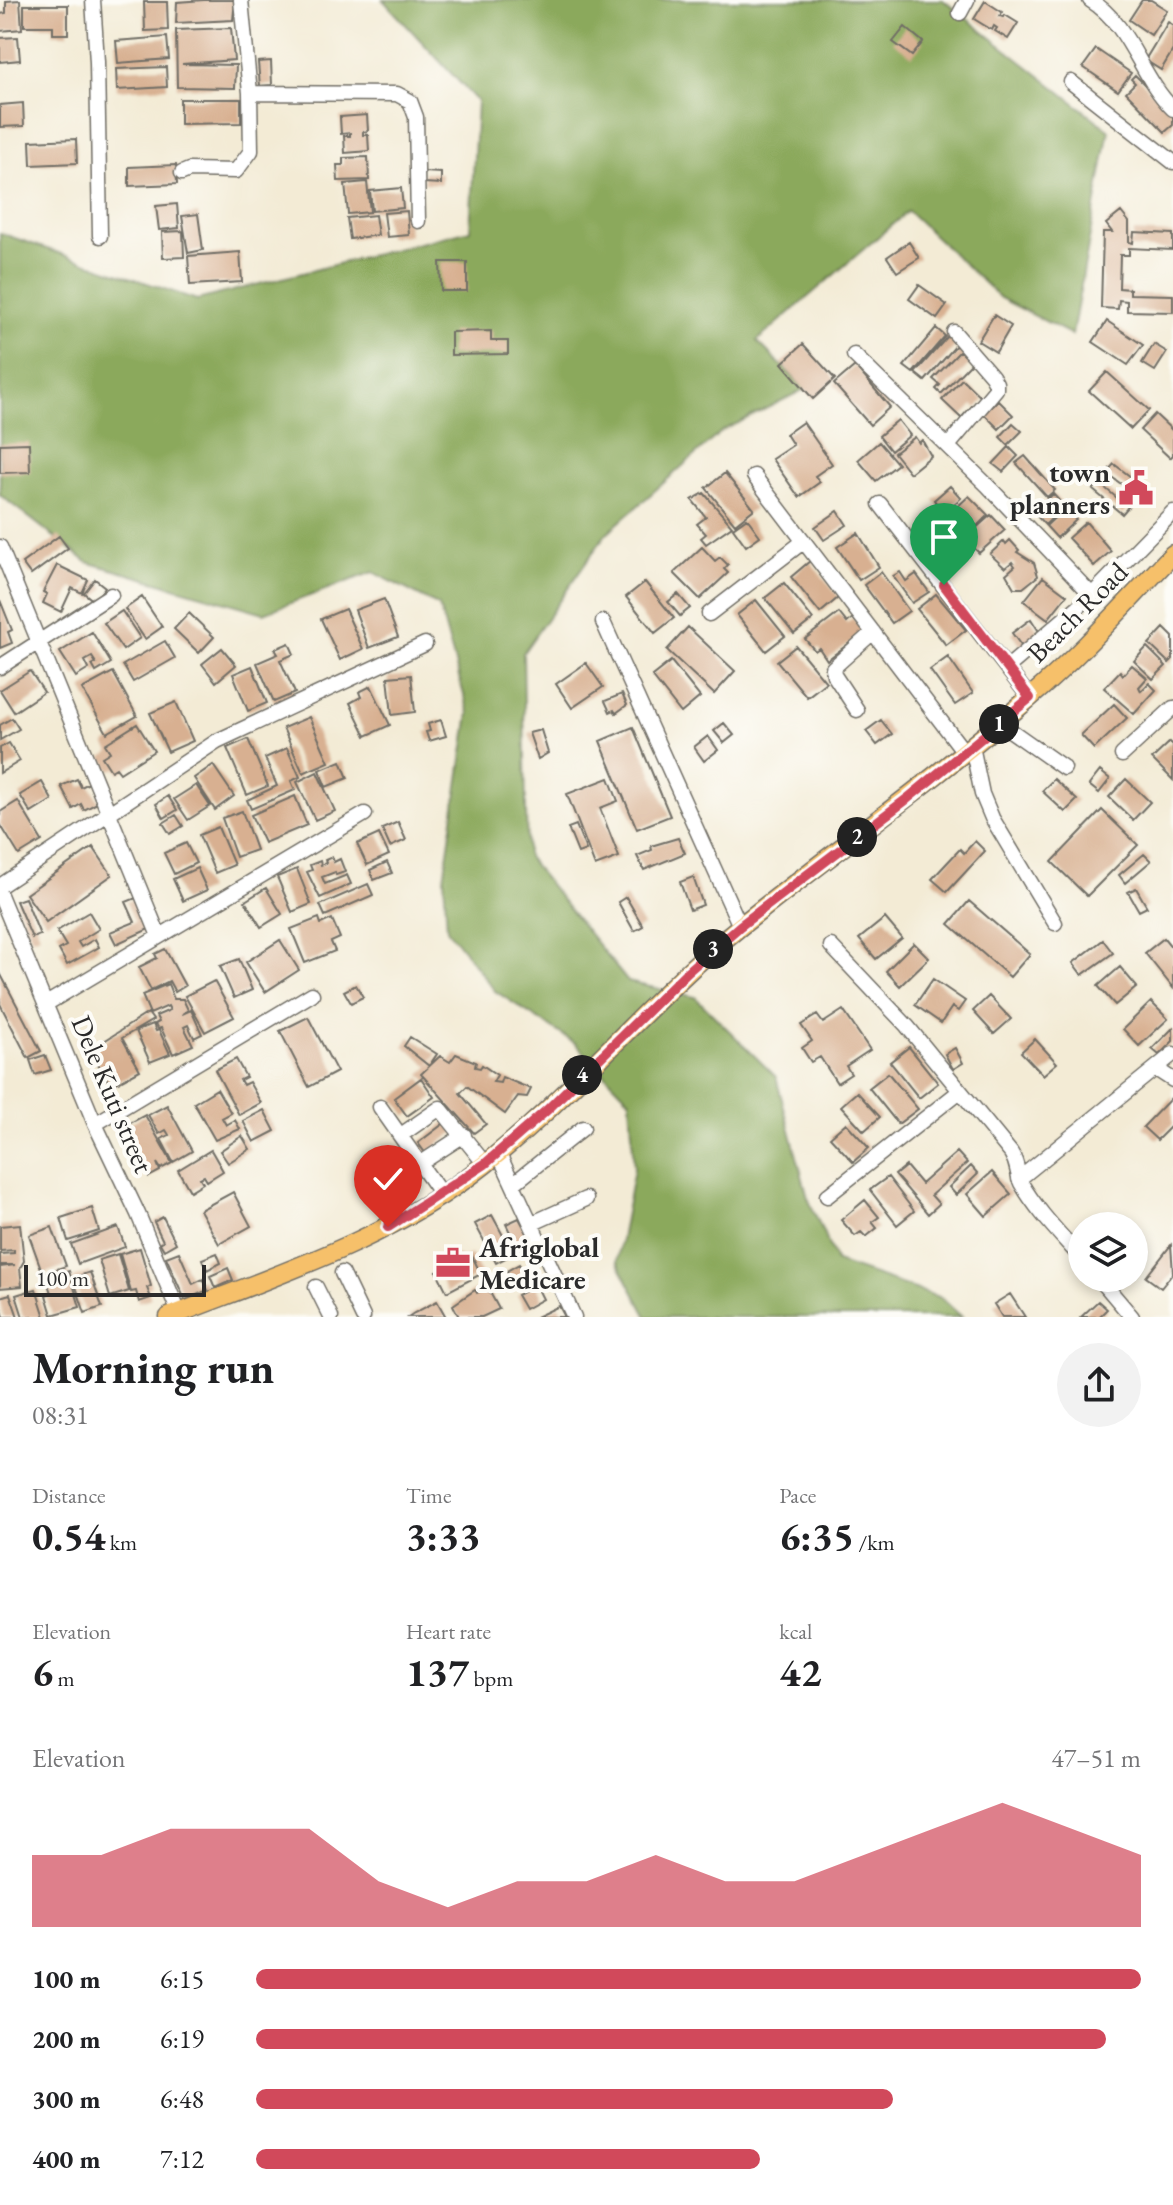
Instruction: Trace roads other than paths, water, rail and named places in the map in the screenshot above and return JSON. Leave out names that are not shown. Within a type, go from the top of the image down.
[{"type":"main road","name":"Beach Road","points":[[174,1315],[388,1227],[492,1158],[547,1110],[688,971],[740,926],[968,750],[1030,698],[1173,554]]},
{"type":"street","points":[[93,0],[100,236]]},
{"type":"street","points":[[182,173],[189,170],[236,171],[251,151],[250,93],[241,0]]},
{"type":"street","points":[[1090,0],[1103,8],[1120,29],[1159,95],[1173,109]]},
{"type":"street","points":[[1071,82],[1173,162]]},
{"type":"street","points":[[250,93],[397,94],[410,101],[416,117],[418,221]]},
{"type":"street","points":[[948,446],[996,389],[992,376],[954,332]]},
{"type":"street","points":[[854,355],[948,446],[1092,595]]},
{"type":"street","points":[[754,476],[968,750],[992,818],[1055,923]]},
{"type":"street","points":[[880,504],[1030,698]]},
{"type":"street","points":[[1008,667],[1092,595],[1173,512]]},
{"type":"street","points":[[709,614],[804,541]]},
{"type":"street","points":[[0,547],[159,936]]},
{"type":"street","points":[[0,667],[111,595]]},
{"type":"street","points":[[603,622],[740,926]]},
{"type":"street","points":[[857,710],[834,675],[833,668],[873,632]]},
{"type":"street","points":[[0,886],[217,741],[425,644]]},
{"type":"street","points":[[1122,755],[1173,708]]},
{"type":"street","points":[[1000,723],[1064,768]]},
{"type":"street","points":[[46,1004],[365,814]]},
{"type":"street","name":"Dele Kuti street","points":[[2,905],[95,1124],[138,1214],[174,1315]]},
{"type":"street","points":[[831,946],[907,1026],[960,1091],[1019,1165],[1019,1179],[1068,1242]]},
{"type":"street","points":[[95,1124],[312,994]]},
{"type":"street","points":[[1019,1179],[1173,1054]]},
{"type":"street","points":[[1156,1069],[1173,1080]]},
{"type":"street","points":[[827,1196],[960,1091]]},
{"type":"street","points":[[380,1107],[441,1194]]},
{"type":"street","points":[[401,1135],[440,1108],[464,1135],[492,1158],[513,1184],[574,1317]]},
{"type":"street","points":[[513,1184],[583,1128]]},
{"type":"street","points":[[421,1163],[464,1135]]},
{"type":"street","points":[[533,1223],[586,1199]]},
{"type":"street","points":[[342,1273],[363,1317]]},
{"type":"street","points":[[316,1287],[331,1317]]},
{"type":"street","points":[[1111,1292],[1132,1317]]},
{"type":"place","name":"town planners","points":[[1136,488]]},
{"type":"place","name":"Afriglobal Medicare","points":[[453,1263]]}]
